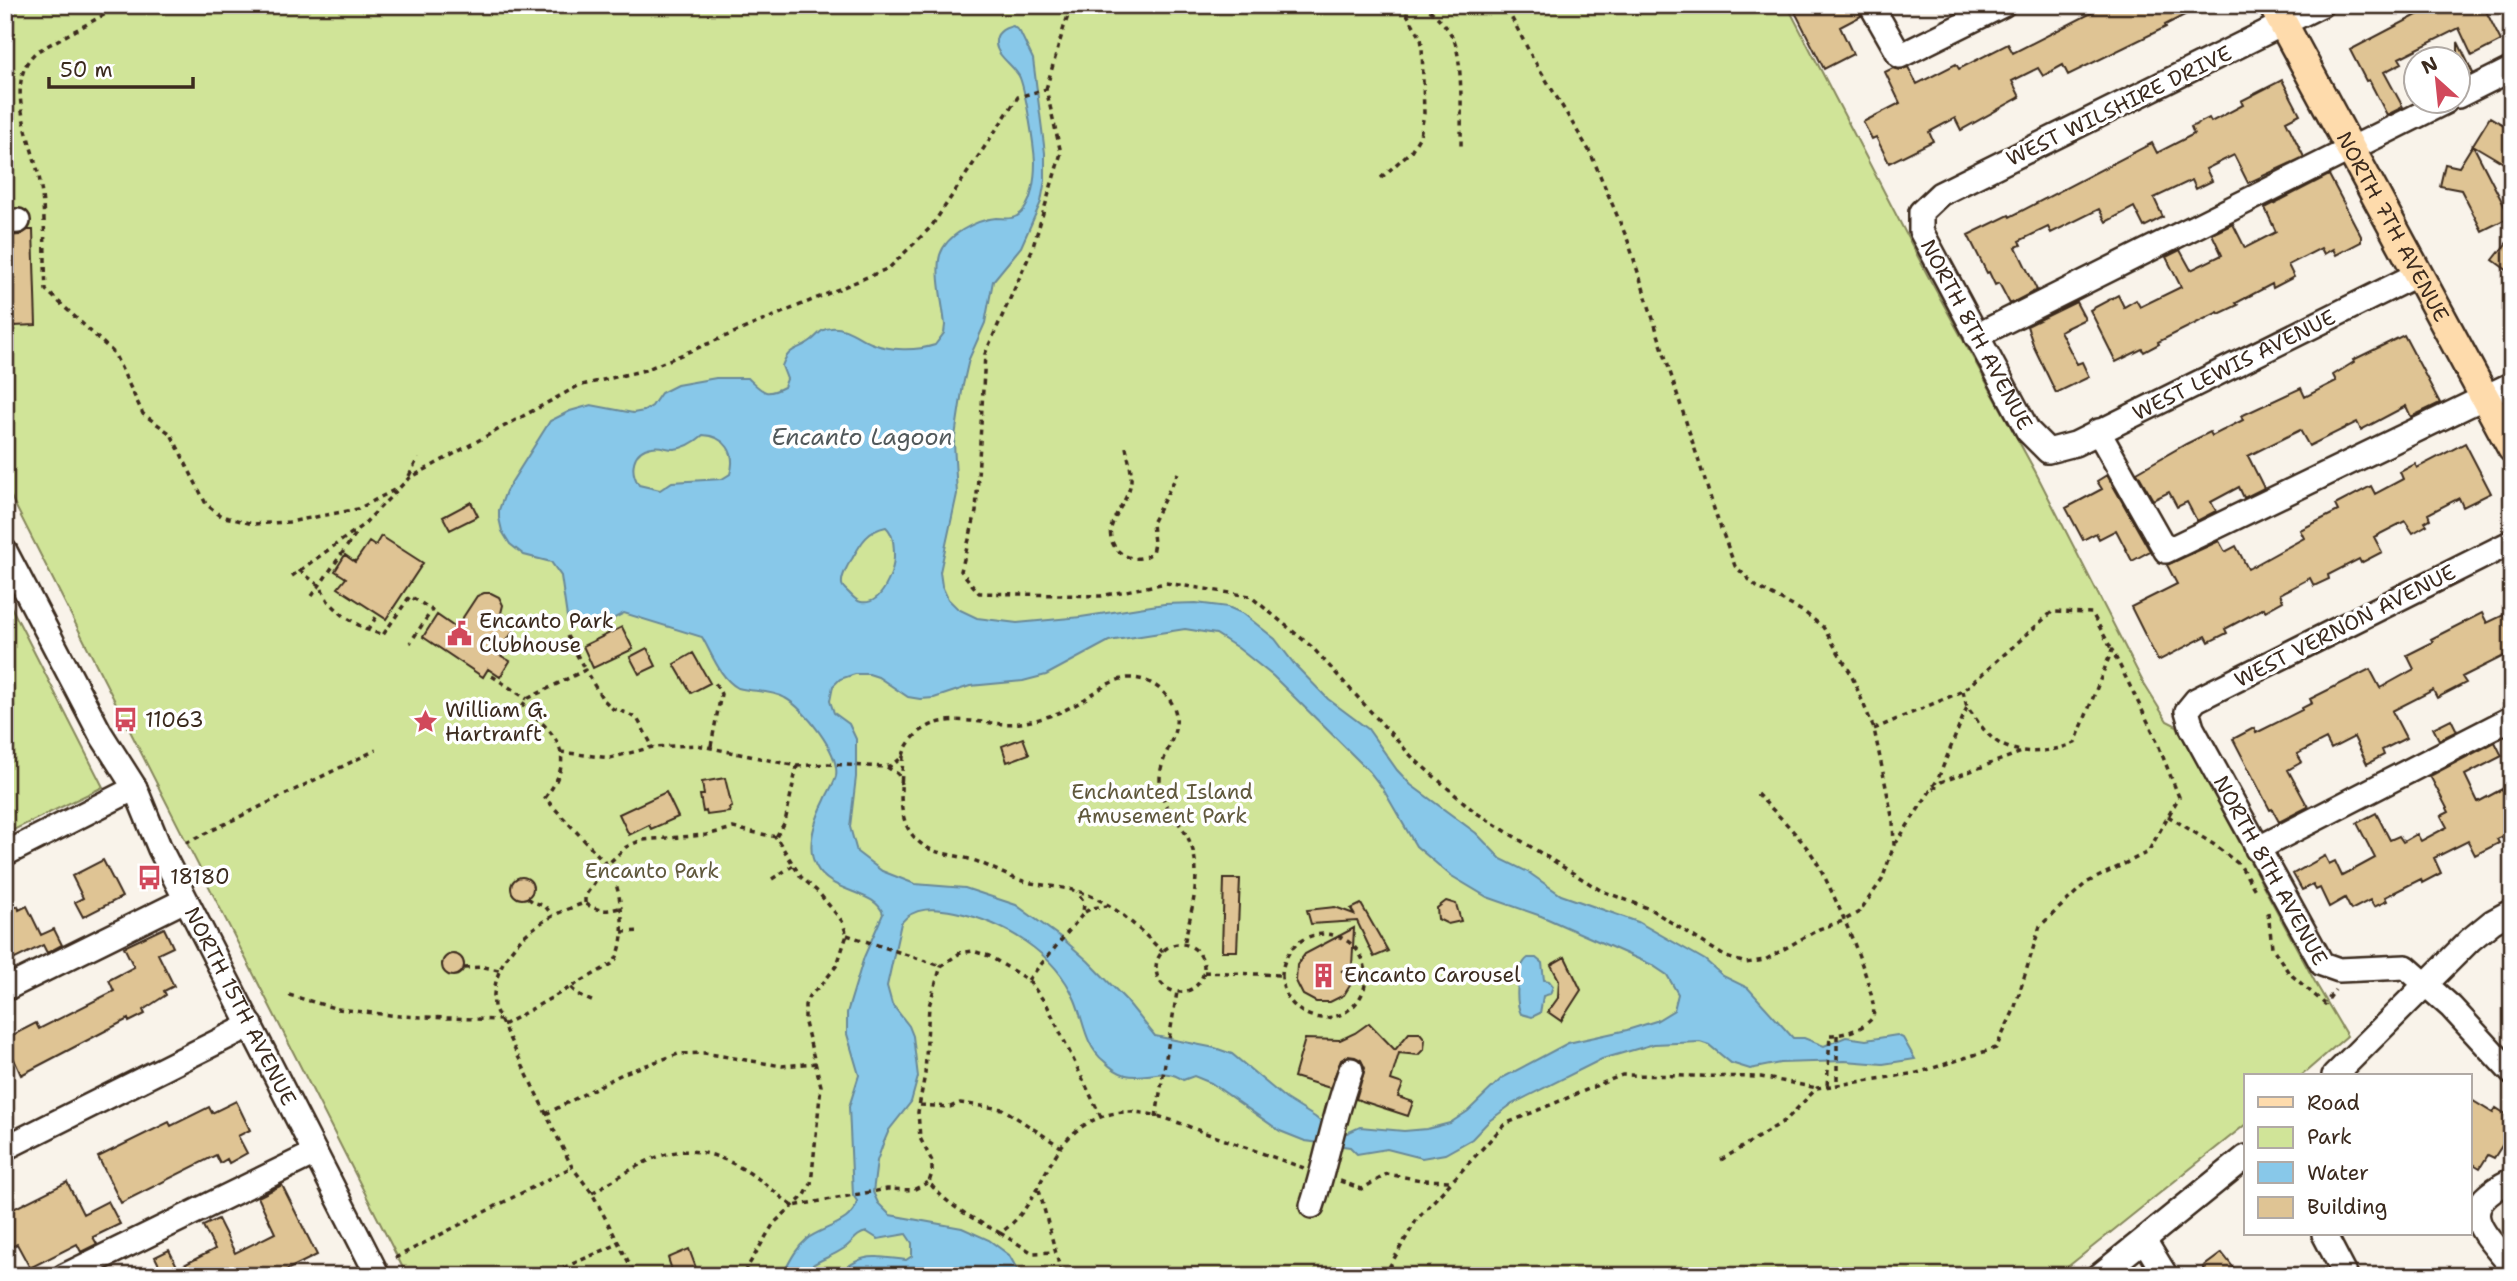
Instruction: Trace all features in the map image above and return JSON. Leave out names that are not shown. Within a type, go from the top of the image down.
[{"type":"main road","name":"NORTH 7TH AVENUE","points":[[2278,15],[2512,448]]},
{"type":"street","points":[[1871,5],[1900,56],[2003,5]]},
{"type":"street","name":"WEST WILSHIRE DRIVE","points":[[1921,212],[1940,194],[2278,15],[2321,5]]},
{"type":"street","points":[[2472,89],[2512,69]]},
{"type":"street","points":[[1976,336],[2417,116]]},
{"type":"street","name":"NORTH 8TH AVENUE","points":[[1921,212],[1921,231],[1976,336],[2028,431],[2048,451]]},
{"type":"street","name":"WEST LEWIS AVENUE","points":[[2048,451],[2075,444],[2418,274]]},
{"type":"street","points":[[2098,431],[2166,551],[2512,384]]},
{"type":"street","name":"WEST VERNON AVENUE","points":[[2187,717],[2187,711],[2196,700],[2512,542]]},
{"type":"street","name":"NORTH 15TH AVENUE","points":[[5,551],[100,733],[135,788],[185,900],[378,1276]]},
{"type":"street","name":"NORTH 8TH AVENUE","points":[[2187,717],[2322,964],[2339,970],[2406,967],[2426,983],[2512,1073]]},
{"type":"street","points":[[2257,849],[2512,718]]},
{"type":"street","points":[[5,854],[135,788]]},
{"type":"street","points":[[5,989],[185,900]]},
{"type":"street","points":[[2336,1074],[2470,940],[2492,922],[2512,911]]},
{"type":"street","points":[[5,1148],[251,1025]]},
{"type":"street","points":[[1312,1206],[1324,1169],[1339,1099],[1351,1070]]},
{"type":"street","points":[[64,1276],[315,1153]]},
{"type":"street","points":[[2099,1276],[2244,1159]]},
{"type":"street","points":[[2512,1180],[2490,1190],[2482,1199],[2476,1214],[2480,1228],[2512,1267]]},
{"type":"street","points":[[2325,1236],[2346,1276]]},
{"type":"street","points":[[2144,1240],[2166,1276]]},
{"type":"path","points":[[122,5],[36,52],[26,62],[20,74],[18,88],[24,131],[42,190],[46,290],[114,353],[143,414],[171,433],[206,504],[221,516],[238,522],[270,524],[334,514],[368,505],[394,491],[408,479],[578,386],[645,370],[889,268],[931,227],[1018,97],[1046,89]]},
{"type":"path","points":[[1072,5],[1046,89],[1061,153],[1032,250],[985,354],[976,512],[961,571],[979,593],[1101,596],[1166,583],[1250,596],[1312,647],[1413,758],[1475,812],[1600,890],[1650,909],[1714,951],[1736,962],[1765,960],[1819,929],[1859,912],[1877,890],[1888,869],[1894,845],[1893,821],[1874,729],[1850,672],[1823,627],[1804,612],[1757,587],[1735,566],[1716,515],[1628,240],[1590,152],[1531,55],[1505,5]]},
{"type":"path","points":[[1381,177],[1411,151],[1423,127],[1422,38],[1407,14],[1415,5]]},
{"type":"path","points":[[1420,5],[1439,20],[1455,43],[1461,149]]},
{"type":"path","points":[[1126,447],[1131,480],[1127,497],[1112,524],[1111,532],[1118,550],[1126,557],[1139,558],[1152,553],[1152,523],[1178,473]]},
{"type":"path","points":[[292,576],[359,528],[408,479],[418,458]]},
{"type":"path","points":[[312,596],[359,528]]},
{"type":"path","points":[[299,570],[320,586],[336,609],[368,630],[383,635],[410,596],[432,610],[410,643]]},
{"type":"path","points":[[1384,1276],[1417,1219],[1505,1124],[1622,1075],[1761,1077],[1818,1088],[1917,1073],[1996,1048],[2014,1010],[2040,926],[2086,883],[2148,852],[2179,797],[2154,732],[2092,614],[2052,612],[1963,691],[1874,729]]},
{"type":"path","points":[[368,630],[378,614]]},
{"type":"path","points":[[567,636],[602,698],[613,709],[638,720],[653,747]]},
{"type":"path","points":[[1927,796],[1941,782],[2009,755],[2058,749],[2075,743],[2112,650]]},
{"type":"path","points":[[503,1025],[617,959],[622,932],[617,880],[607,865],[545,798],[560,775],[563,763],[555,738],[523,705],[527,699],[585,670]]},
{"type":"path","points":[[492,677],[527,699]]},
{"type":"path","points":[[711,746],[721,694],[713,679]]},
{"type":"path","points":[[1163,951],[1112,907],[1092,896],[1072,889],[1024,881],[967,858],[928,849],[915,838],[905,823],[902,788],[907,745],[916,735],[939,722],[956,719],[996,724],[1019,723],[1064,710],[1120,680],[1139,679],[1158,688],[1171,701],[1176,714],[1173,741],[1161,771],[1163,795],[1168,811],[1189,840],[1196,869],[1184,944]]},
{"type":"path","points":[[1963,691],[1967,707],[1992,737],[2008,747],[2027,751]]},
{"type":"path","points":[[1894,845],[1938,779],[1967,707]]},
{"type":"path","points":[[560,752],[610,758],[653,747],[711,746],[797,766],[828,764],[885,767],[893,765],[904,756]]},
{"type":"path","points":[[186,843],[376,750]]},
{"type":"path","points":[[776,837],[785,822],[797,766]]},
{"type":"path","points":[[885,767],[898,774],[902,788]]},
{"type":"path","points":[[1757,794],[1815,859],[1867,979],[1875,1011],[1874,1017],[1866,1024],[1830,1035],[1827,1087]]},
{"type":"path","points":[[2168,816],[2213,844],[2240,865],[2269,912],[2272,947],[2289,973],[2325,1004],[2336,988],[2339,970]]},
{"type":"path","points":[[585,903],[585,896],[607,865],[626,847],[651,839],[706,835],[733,828],[776,837],[801,877],[824,898],[842,921],[847,935],[837,965],[809,996],[805,1005],[805,1023],[821,1086],[813,1177],[809,1190],[774,1223],[742,1276]]},
{"type":"path","points":[[772,878],[794,865]]},
{"type":"path","points":[[1072,889],[1083,898],[1083,914]]},
{"type":"path","points":[[528,898],[545,906],[552,915]]},
{"type":"path","points":[[585,903],[595,909],[607,911],[620,908]]},
{"type":"path","points":[[585,903],[552,915],[522,938],[499,970],[493,995],[494,1007],[572,1167],[592,1193],[636,1276]]},
{"type":"path","points":[[1028,980],[1083,914],[1096,906],[1112,907]]},
{"type":"path","points":[[622,932],[642,932]]},
{"type":"path","points":[[1326,933],[1341,937],[1358,950],[1366,978],[1361,996],[1349,1009],[1323,1018],[1303,1013],[1292,1004],[1285,992],[1282,975],[1286,956],[1296,943],[1304,938],[1326,933]]},
{"type":"path","points":[[847,935],[942,966]]},
{"type":"path","points":[[1176,944],[1184,944],[1191,946],[1201,956],[1204,972],[1195,987],[1184,993],[1163,986],[1156,973],[1156,965],[1163,951],[1176,944]]},
{"type":"path","points":[[592,1193],[657,1157],[687,1149],[706,1152],[726,1160],[756,1177],[793,1206],[887,1189],[913,1190],[929,1182],[932,1161],[920,1138],[918,1125],[925,1074],[929,1006],[942,966],[960,953],[973,951],[989,956],[1028,980],[1047,1005],[1101,1117]]},
{"type":"path","points":[[464,968],[484,967],[499,970]]},
{"type":"path","points":[[1204,972],[1282,975]]},
{"type":"path","points":[[571,988],[580,996],[594,1002]]},
{"type":"path","points":[[1156,1116],[1177,992]]},
{"type":"path","points":[[289,995],[338,1009],[398,1016],[500,1020]]},
{"type":"path","points":[[1837,1035],[1837,1085]]},
{"type":"path","points":[[546,1114],[624,1073],[678,1054],[704,1054],[782,1066],[816,1063]]},
{"type":"path","points":[[1721,1160],[1786,1120],[1818,1088]]},
{"type":"path","points":[[920,1105],[950,1108],[960,1103],[1003,1109],[1061,1147]]},
{"type":"path","points":[[1000,1233],[1019,1217],[1061,1147],[1078,1129],[1101,1117],[1128,1112],[1156,1116],[1324,1169],[1362,1189],[1387,1174],[1421,1180],[1452,1181]]},
{"type":"path","points":[[395,1258],[572,1167]]},
{"type":"path","points":[[929,1182],[939,1194],[963,1213],[1033,1253],[1055,1252]]},
{"type":"path","points":[[1038,1189],[1062,1276]]},
{"type":"path","points":[[545,1276],[618,1244]]},
{"type":"green space","points":[[23,5],[1787,5],[1928,276],[2035,471],[2144,684],[2167,721],[2177,726],[2347,1036],[2303,1074],[2244,1074],[2244,1126],[2054,1276],[407,1276],[5,485],[5,14]]},
{"type":"green space","points":[[5,595],[103,787],[5,834]]},
{"type":"water","name":"Encanto Lagoon","points":[[1013,26],[1020,32],[1033,59],[1045,153],[1045,180],[1041,202],[1021,247],[993,281],[985,323],[969,359],[954,443],[957,494],[940,572],[948,599],[958,609],[977,618],[1017,623],[1081,617],[1164,604],[1196,603],[1228,607],[1244,614],[1275,639],[1295,665],[1328,699],[1368,729],[1411,785],[1476,833],[1501,859],[1528,872],[1561,895],[1638,922],[1705,960],[1723,976],[1748,988],[1793,1038],[1804,1038],[1824,1046],[1846,1037],[1866,1040],[1897,1035],[1903,1038],[1915,1059],[1883,1064],[1845,1061],[1780,1063],[1750,1069],[1731,1063],[1709,1045],[1700,1042],[1654,1044],[1602,1059],[1512,1104],[1489,1121],[1472,1139],[1445,1154],[1422,1158],[1387,1149],[1357,1154],[1350,1147],[1305,1141],[1280,1131],[1211,1083],[1194,1076],[1183,1080],[1169,1074],[1133,1076],[1117,1071],[1093,1048],[1066,983],[1055,967],[1041,954],[1026,942],[991,923],[955,912],[919,911],[906,917],[901,923],[887,986],[892,1004],[909,1026],[913,1036],[918,1077],[911,1102],[889,1130],[883,1144],[877,1161],[873,1192],[878,1203],[890,1215],[962,1228],[989,1240],[1009,1255],[1021,1276],[834,1276],[861,1259],[883,1257],[906,1260],[912,1256],[912,1243],[906,1234],[878,1239],[867,1232],[811,1266],[811,1276],[782,1276],[807,1239],[844,1220],[855,1208],[857,1201],[853,1195],[849,1107],[859,1075],[847,1034],[847,1013],[864,957],[883,914],[872,900],[831,882],[816,866],[813,858],[811,842],[815,824],[834,782],[836,766],[827,744],[802,711],[780,695],[738,688],[732,684],[721,672],[702,637],[624,613],[588,632],[568,624],[561,576],[551,562],[524,555],[510,544],[502,531],[499,510],[506,491],[550,421],[570,411],[591,405],[633,413],[644,411],[652,406],[661,393],[677,385],[716,378],[748,378],[761,390],[772,392],[784,387],[787,379],[782,366],[787,355],[827,329],[841,329],[886,348],[911,349],[935,345],[944,333],[945,325],[938,271],[943,248],[955,235],[971,225],[988,219],[1017,216],[1026,206],[1032,192],[1035,162],[1025,95],[1018,74],[999,53],[996,44],[999,34]],"holes":[[[703,435],[711,436],[727,447],[732,459],[730,474],[722,479],[672,482],[660,490],[639,485],[633,467],[640,452],[655,447],[682,447]],[[886,527],[892,537],[894,558],[891,572],[880,594],[868,602],[861,602],[844,588],[843,578],[862,543],[879,529]],[[1185,629],[1216,634],[1238,648],[1273,676],[1369,771],[1383,789],[1416,846],[1450,875],[1487,897],[1541,916],[1652,965],[1667,975],[1678,994],[1674,1010],[1656,1021],[1568,1043],[1502,1078],[1468,1111],[1450,1123],[1404,1131],[1360,1127],[1347,1133],[1332,1131],[1286,1099],[1232,1054],[1155,1036],[1126,1000],[1088,961],[1016,905],[965,888],[915,884],[882,871],[857,852],[850,827],[856,777],[856,739],[849,724],[834,713],[830,701],[833,686],[840,679],[855,674],[869,674],[908,697],[934,698],[970,686],[1023,681],[1046,675],[1109,641]]]},
{"type":"water","points":[[1528,958],[1536,958],[1542,963],[1544,980],[1553,986],[1550,994],[1543,996],[1540,1013],[1532,1017],[1521,1014],[1518,1001],[1519,976]]},
{"type":"building","points":[[1803,5],[1857,5],[1861,16],[1840,27],[1853,54],[1824,69],[1794,10]]},
{"type":"building","points":[[2107,5],[2204,5],[2165,25],[2166,27],[2068,75],[2063,65],[2043,76],[2038,68],[2012,81],[2020,97],[1961,130],[1955,118],[1929,132],[1933,141],[1889,163],[1876,137],[1872,139],[1863,122],[1900,103],[1885,72],[1893,68],[1900,70],[1908,67],[1917,84],[1956,64],[1959,69],[2008,44],[2013,53]]},
{"type":"building","points":[[2436,5],[2483,5],[2501,41],[2472,56],[2472,46],[2467,46],[2459,28],[2423,46],[2402,46],[2402,56],[2399,58],[2402,63],[2384,72],[2402,108],[2387,115],[2350,50]]},
{"type":"building","points":[[2282,80],[2300,114],[2286,121],[2304,157],[2248,183],[2234,155],[2206,169],[2212,181],[2196,189],[2192,180],[2154,198],[2163,217],[2144,227],[2134,207],[2106,222],[2099,209],[2051,233],[2048,227],[2019,241],[2021,245],[2016,247],[2037,290],[2010,304],[1999,283],[1995,285],[1968,235],[2009,215],[2010,217],[2152,143],[2157,153],[2194,134],[2191,127],[2209,118],[2211,122],[2243,105],[2241,101]]},
{"type":"building","points":[[2490,117],[2512,130],[2512,168],[2473,145],[2510,217],[2482,231],[2461,190],[2440,186],[2445,164],[2459,167]]},
{"type":"building","points":[[2329,175],[2361,236],[2361,242],[2336,255],[2333,249],[2324,254],[2321,248],[2288,265],[2294,277],[2273,288],[2272,284],[2236,303],[2238,305],[2158,342],[2159,344],[2144,352],[2142,349],[2116,362],[2090,310],[2118,295],[2124,307],[2136,300],[2140,307],[2181,287],[2166,257],[2180,250],[2191,270],[2222,255],[2212,234],[2233,224],[2245,248],[2276,232],[2265,208]]},
{"type":"building","points":[[33,230],[36,325],[13,326],[13,318],[5,318],[5,236],[20,235]]},
{"type":"building","points":[[2512,236],[2512,274],[2493,260]]},
{"type":"building","points":[[2076,302],[2085,319],[2060,331],[2077,364],[2082,362],[2089,377],[2056,393],[2027,326]]},
{"type":"building","points":[[2404,335],[2440,403],[2411,417],[2406,406],[2361,430],[2357,422],[2309,446],[2300,430],[2248,456],[2264,488],[2244,498],[2239,487],[2211,502],[2216,511],[2197,521],[2187,502],[2177,507],[2169,492],[2153,500],[2137,472],[2186,444],[2210,432],[2212,436],[2243,420],[2241,416],[2301,388],[2305,397],[2336,381],[2333,375],[2354,362],[2353,360]]},
{"type":"building","points":[[2465,443],[2491,493],[2463,507],[2459,498],[2428,514],[2430,519],[2425,522],[2427,525],[2413,533],[2405,521],[2374,537],[2382,552],[2361,563],[2359,559],[2328,575],[2329,579],[2314,586],[2310,578],[2280,594],[2283,601],[2225,629],[2227,633],[2209,642],[2206,636],[2158,661],[2131,607],[2177,584],[2167,565],[2219,541],[2225,552],[2236,546],[2248,569],[2304,538],[2300,530],[2338,511],[2335,505],[2371,486],[2375,494],[2403,479],[2400,472],[2415,464],[2417,468]]},
{"type":"building","points":[[2107,475],[2150,551],[2132,561],[2116,530],[2099,539],[2096,533],[2083,540],[2066,508],[2102,489],[2097,481]]},
{"type":"building","points":[[471,502],[478,516],[450,530],[443,517]]},
{"type":"building","points":[[381,536],[423,563],[386,619],[338,588],[346,578],[335,571],[345,555],[355,562],[369,542],[375,546]]},
{"type":"building","name":"Encanto Park Clubhouse","points":[[484,593],[499,597],[503,605],[501,613],[518,624],[498,654],[510,661],[500,677],[488,669],[483,677],[423,637],[437,615],[456,628],[477,596]]},
{"type":"building","points":[[2512,611],[2512,652],[2462,677],[2466,683],[2437,698],[2433,690],[2392,711],[2406,738],[2382,750],[2384,755],[2367,764],[2354,737],[2331,749],[2326,739],[2297,754],[2302,762],[2288,770],[2308,807],[2279,822],[2233,739],[2254,728],[2256,733],[2302,710],[2312,703],[2310,699],[2370,669],[2380,688],[2414,669],[2407,655],[2433,642],[2431,639],[2482,613],[2487,623]]},
{"type":"building","points":[[622,627],[633,649],[593,668],[583,646]]},
{"type":"building","points":[[647,648],[656,666],[639,674],[630,657]]},
{"type":"building","points":[[693,653],[710,683],[691,693],[674,664]]},
{"type":"building","points":[[2451,719],[2457,731],[2439,740],[2433,728]]},
{"type":"building","points":[[1023,738],[1029,754],[1007,762],[1002,746]]},
{"type":"building","points":[[2495,742],[2502,756],[2465,775],[2478,802],[2504,788],[2506,793],[2512,790],[2512,832],[2497,839],[2499,843],[2475,855],[2468,841],[2434,858],[2441,873],[2422,883],[2421,879],[2385,897],[2387,901],[2374,907],[2370,900],[2351,910],[2345,898],[2329,907],[2320,888],[2316,890],[2313,885],[2302,890],[2293,874],[2325,856],[2329,864],[2335,861],[2342,876],[2375,858],[2357,823],[2376,813],[2390,840],[2399,836],[2403,842],[2417,834],[2421,841],[2447,827],[2441,816],[2449,812],[2430,776]]},
{"type":"building","points":[[725,778],[732,807],[729,808],[730,812],[707,815],[706,811],[703,812],[700,795],[704,795],[702,782]]},
{"type":"building","points":[[666,792],[678,817],[651,829],[649,825],[629,835],[619,814]]},
{"type":"building","points":[[103,860],[122,897],[83,917],[75,902],[83,898],[72,876]]},
{"type":"building","points":[[522,877],[530,880],[533,888],[530,896],[522,899],[514,896],[511,888],[514,880]]},
{"type":"building","points":[[1224,879],[1240,879],[1237,951],[1222,951]]},
{"type":"building","points":[[1446,901],[1456,904],[1461,921],[1448,924],[1438,919],[1437,908]]},
{"type":"building","points":[[1361,904],[1388,951],[1374,957],[1357,921],[1311,924],[1307,910],[1335,907],[1354,914],[1351,909]]},
{"type":"building","points":[[18,906],[19,910],[27,906],[41,935],[54,929],[62,945],[47,953],[43,945],[5,964],[5,912]]},
{"type":"building","points":[[164,928],[173,947],[158,954],[174,986],[164,991],[166,995],[143,1010],[145,1014],[129,1022],[128,1019],[21,1075],[5,1039],[36,1023],[39,1029],[114,991],[109,980],[134,967],[124,947]]},
{"type":"building","name":"Encanto Carousel","points":[[1354,928],[1352,967],[1341,971],[1352,972],[1351,984],[1344,995],[1330,1002],[1316,1002],[1303,995],[1296,981],[1297,965],[1305,954]]},
{"type":"building","points":[[449,954],[457,954],[464,961],[464,969],[457,976],[449,976],[442,969],[442,961]]},
{"type":"building","points":[[1565,957],[1581,990],[1561,1021],[1548,1012],[1558,998],[1559,980],[1551,965]]},
{"type":"building","points":[[1369,1023],[1395,1050],[1409,1033],[1420,1033],[1425,1039],[1424,1049],[1418,1055],[1399,1053],[1391,1080],[1403,1084],[1398,1097],[1413,1102],[1408,1116],[1356,1099],[1365,1068],[1361,1060],[1355,1057],[1348,1056],[1341,1060],[1330,1088],[1294,1077],[1305,1039],[1340,1040]]},
{"type":"building","points":[[2472,1100],[2493,1113],[2496,1108],[2512,1118],[2512,1130],[2494,1158],[2488,1155],[2480,1168],[2472,1163]]},
{"type":"building","points":[[236,1101],[250,1130],[238,1136],[247,1153],[229,1163],[227,1159],[220,1163],[216,1155],[121,1203],[98,1157],[169,1122],[171,1126],[209,1107],[212,1113]]},
{"type":"building","points":[[67,1182],[83,1214],[108,1201],[120,1224],[93,1237],[97,1244],[81,1252],[77,1244],[30,1268],[17,1244],[5,1250],[5,1213]]},
{"type":"building","points":[[282,1185],[317,1255],[274,1276],[189,1276],[184,1265],[215,1249],[203,1226],[218,1219],[235,1253],[275,1233],[258,1197]]},
{"type":"building","points":[[689,1249],[699,1276],[674,1276],[668,1258]]},
{"type":"building","points":[[169,1250],[177,1266],[163,1273],[155,1257]]},
{"type":"building","points":[[2222,1253],[2240,1276],[2210,1276],[2203,1267]]},
{"type":"place","name":"Encanto Park Clubhouse","points":[[459,633]]},
{"type":"place","name":"11063","points":[[125,720]]},
{"type":"place","name":"William G. Hartranft","points":[[425,722]]},
{"type":"place","name":"18180","points":[[150,877]]},
{"type":"place","name":"Encanto Carousel","points":[[1324,975]]},
{"type":"park label","name":"Enchanted Island Amusement Park","points":[[1162,804]]},
{"type":"park label","name":"Encanto Park","points":[[652,871]]}]
